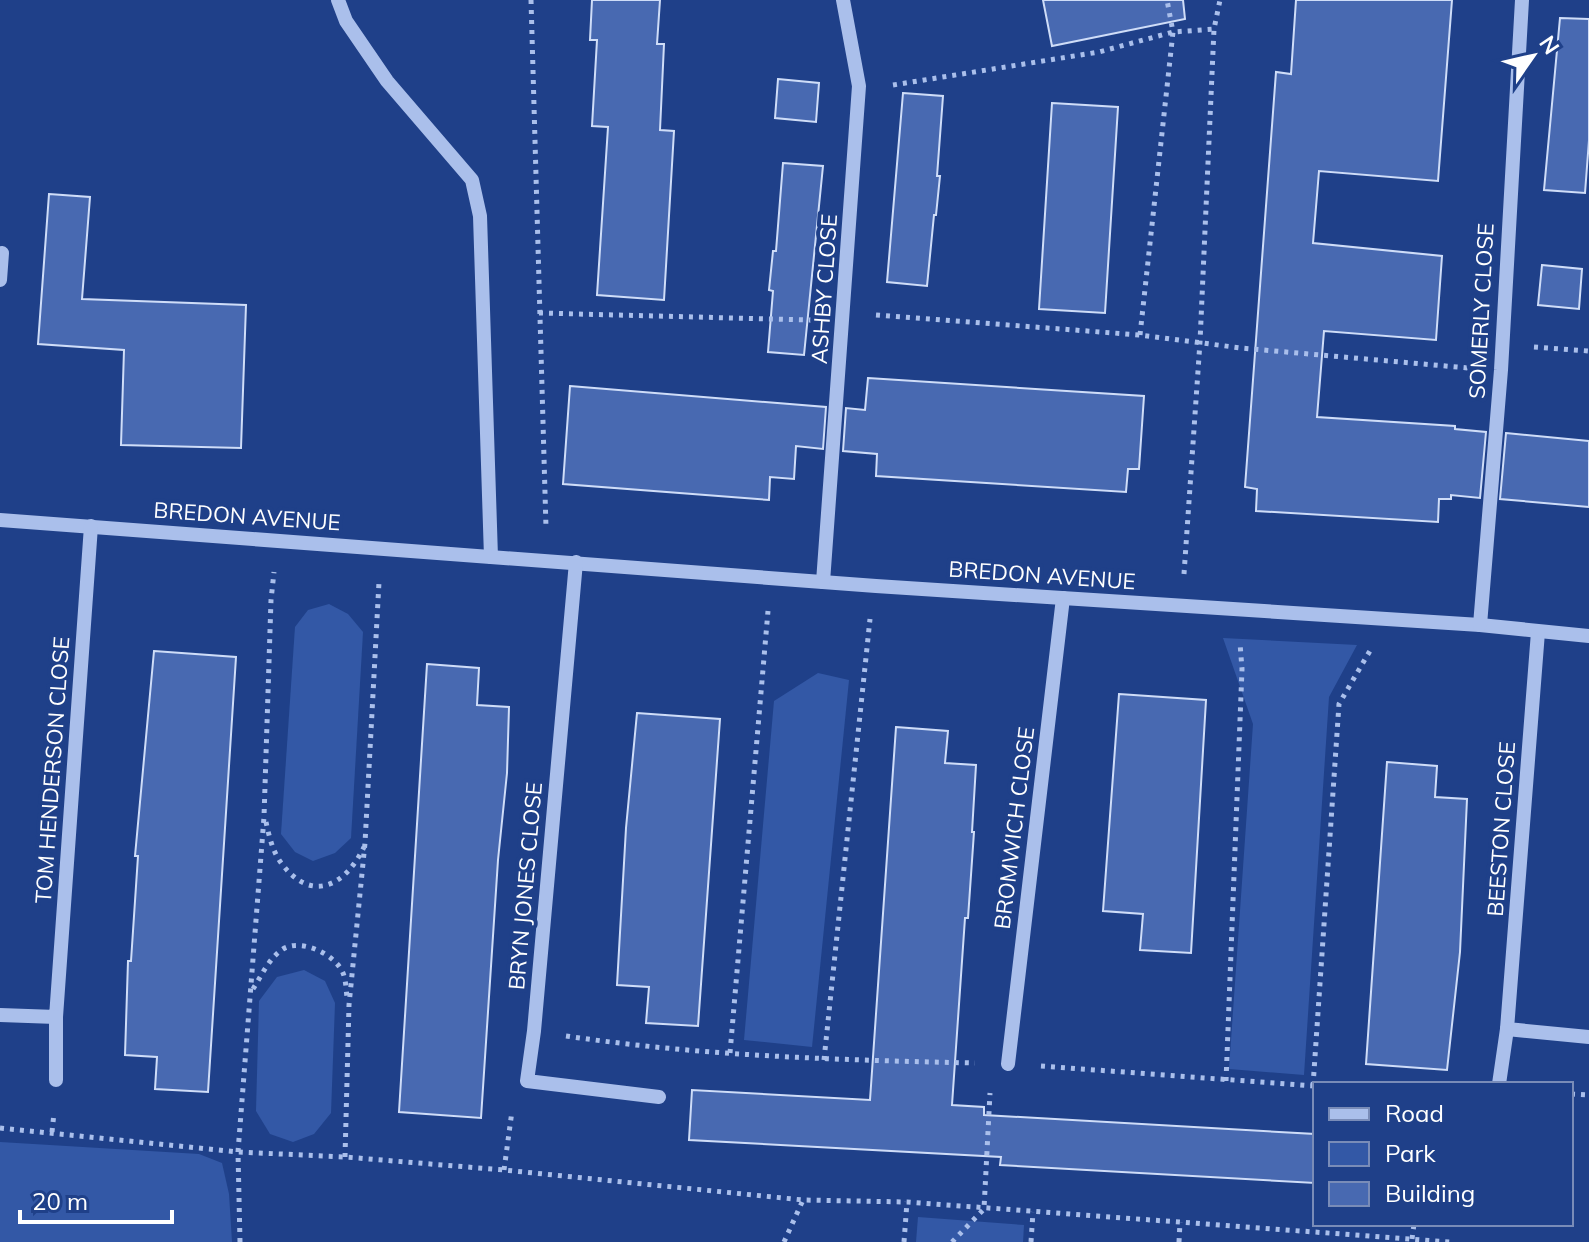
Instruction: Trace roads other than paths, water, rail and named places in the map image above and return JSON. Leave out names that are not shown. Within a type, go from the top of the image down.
[{"type":"street","points":[[338,0],[346,21],[387,81],[472,180],[480,216],[491,557]]},
{"type":"street","name":"ASHBY CLOSE","points":[[823,582],[859,86],[843,0]]},
{"type":"street","name":"SOMERLY CLOSE","points":[[1480,625],[1501,370],[1522,0]]},
{"type":"street","points":[[0,280],[2,253]]},
{"type":"street","name":"BREDON AVENUE","points":[[0,520],[876,586],[1480,625],[1589,636]]},
{"type":"street","name":"TOM HENDERSON CLOSE","points":[[56,1080],[56,1017],[91,526]]},
{"type":"street","name":"BRYN JONES CLOSE","points":[[576,562],[527,1081],[659,1097]]},
{"type":"street","name":"BROMWICH CLOSE","points":[[1008,1064],[1063,598]]},
{"type":"street","name":"BEESTON CLOSE","points":[[1499,1082],[1507,1029],[1538,632]]},
{"type":"street","points":[[0,1015],[56,1017]]},
{"type":"street","points":[[1507,1029],[1589,1037]]}]
